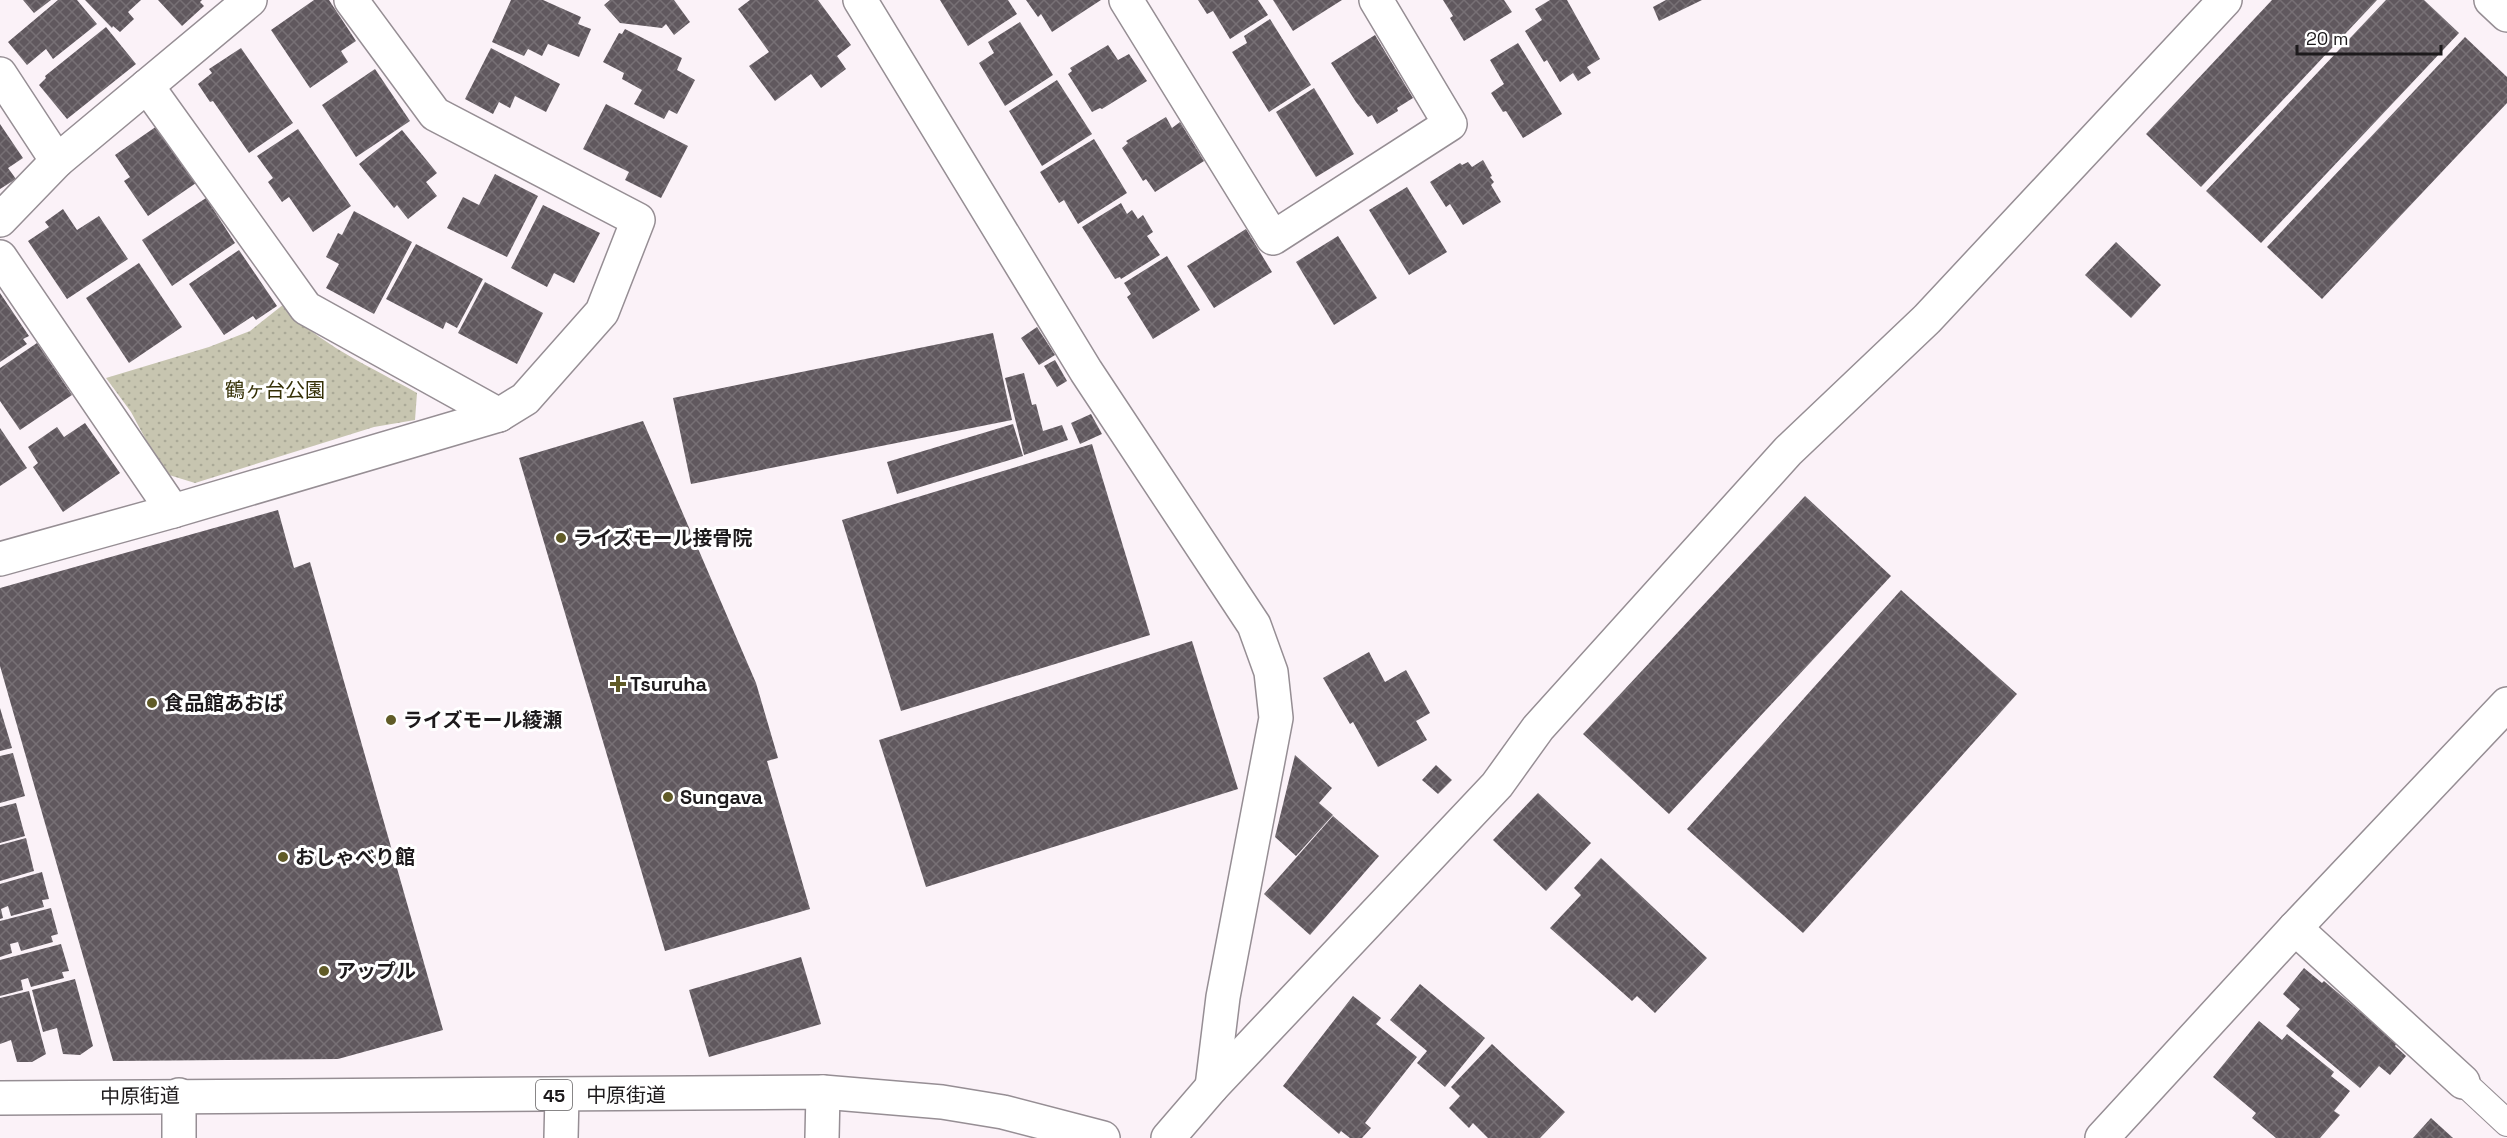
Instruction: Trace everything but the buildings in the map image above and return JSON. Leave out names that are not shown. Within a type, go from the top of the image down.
[{"type":"street","points":[[0,220],[57,161],[250,0]]},
{"type":"street","points":[[0,559],[173,511],[498,415],[525,399],[602,312],[639,220],[435,114],[351,0]]},
{"type":"street","points":[[860,0],[1086,371],[1254,625],[1271,672],[1276,718],[1223,997],[1212,1087]]},
{"type":"street","points":[[1126,0],[1273,238],[1450,124],[1376,0]]},
{"type":"street","points":[[1168,1138],[1212,1087],[1497,785],[1538,728],[1788,452],[1927,319],[2225,0]]},
{"type":"street","points":[[2492,0],[2507,15]]},
{"type":"street","points":[[0,74],[57,161]]},
{"type":"street","points":[[147,86],[306,309],[498,415]]},
{"type":"street","points":[[0,257],[173,511]]},
{"type":"street","points":[[2102,1138],[2295,928],[2507,704]]},
{"type":"street","points":[[2295,928],[2463,1082]]},
{"type":"street","points":[[822,1138],[823,1092]]},
{"type":"street","name":"中原街道","points":[[0,1098],[823,1092],[942,1102],[1003,1112],[1103,1138]]},
{"type":"street","points":[[179,1095],[179,1138]]},
{"type":"street","points":[[561,1138],[562,1095]]},
{"type":"lane","points":[[2463,1082],[2507,1123]]},
{"type":"green space","name":"鶴ヶ台公園","points":[[284,304],[296,318],[327,342],[417,393],[415,420],[374,427],[195,483],[169,475],[160,466],[131,412],[106,378],[209,347],[250,331]]},
{"type":"place","name":"ライズモール接骨院","points":[[561,538]]},
{"type":"place","name":"Tsuruha","points":[[618,684]]},
{"type":"place","name":"食品館あおば","points":[[152,703]]},
{"type":"place","name":"ライズモール綾瀬","points":[[391,720]]},
{"type":"place","name":"Sungava","points":[[668,797]]},
{"type":"place","name":"おしゃべり館","points":[[283,857]]},
{"type":"place","name":"アップル","points":[[324,971]]}]
